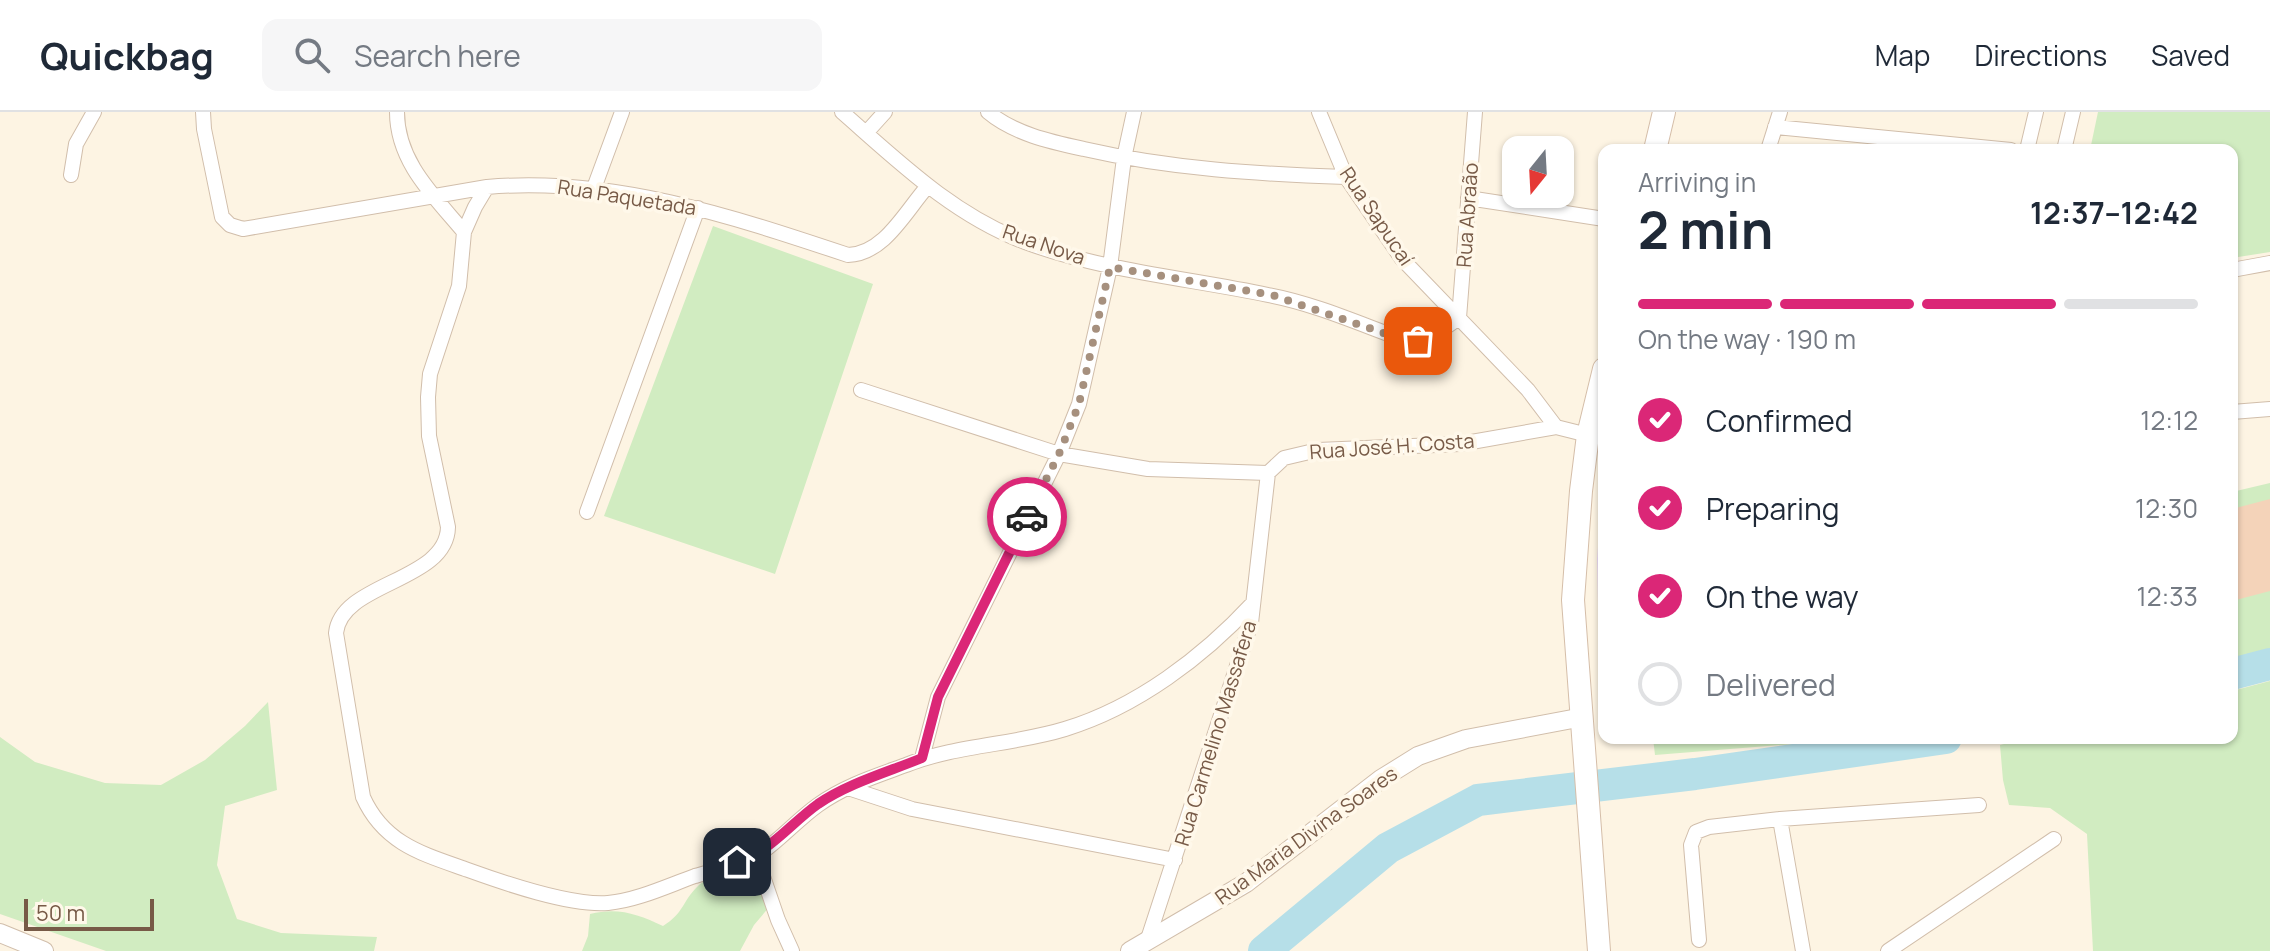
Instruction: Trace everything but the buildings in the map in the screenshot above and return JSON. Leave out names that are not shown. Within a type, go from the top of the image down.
[{"type":"main road","points":[[1656,144],[1664,112]]},
{"type":"main road","points":[[1598,394],[1588,435],[1581,491],[1573,600],[1599,951]]},
{"type":"street","points":[[71,175],[76,144],[94,112]]},
{"type":"street","name":"Rua Paquetada","points":[[203,112],[222,217],[230,225],[243,229],[268,227],[433,195],[524,184],[594,188],[722,213],[848,255],[861,254],[880,243],[927,187]]},
{"type":"street","points":[[397,112],[402,145],[416,175],[464,232]]},
{"type":"street","points":[[594,188],[622,112]]},
{"type":"street","name":"Rua Nova","points":[[842,112],[927,187],[982,221],[1024,241],[1110,267],[1272,295],[1407,341],[1428,339],[1459,318]]},
{"type":"street","points":[[866,133],[885,112]]},
{"type":"street","points":[[988,112],[999,121],[1049,141],[1124,158],[1244,174],[1346,177]]},
{"type":"street","points":[[922,758],[938,697],[1059,454],[1079,404],[1110,267],[1124,158],[1134,112]]},
{"type":"street","name":"Rua Sapucaí","points":[[1319,112],[1346,177],[1402,259],[1528,390],[1556,427]]},
{"type":"street","name":"Rua Abraão","points":[[1459,318],[1475,112]]},
{"type":"street","points":[[1770,144],[1780,112]]},
{"type":"street","points":[[2028,144],[2036,112]]},
{"type":"street","points":[[2065,144],[2073,112]]},
{"type":"street","points":[[1775,127],[1949,144]]},
{"type":"street","points":[[487,187],[464,232],[459,286],[430,374],[429,436],[448,537],[439,554],[351,607],[337,624],[363,797],[370,814],[399,842],[424,855],[497,881],[595,903],[633,898],[756,856],[819,804],[848,788],[922,758],[1065,729],[1125,704],[1223,635],[1253,603]]},
{"type":"street","points":[[1468,198],[1598,218]]},
{"type":"street","points":[[587,512],[698,208]]},
{"type":"street","points":[[2238,269],[2270,263]]},
{"type":"street","points":[[861,390],[1059,454],[1148,469],[1268,473]]},
{"type":"street","points":[[2238,412],[2270,409]]},
{"type":"street","points":[[1556,427],[1588,435]]},
{"type":"street","name":"Rua José H. Costa","points":[[1268,473],[1284,458],[1318,450],[1460,444],[1556,427]]},
{"type":"street","name":"Rua Carmelino Massafera","points":[[1147,942],[1251,623],[1268,473]]},
{"type":"street","name":"Rua Maria Divina Soares","points":[[1130,951],[1246,883],[1381,779],[1418,756],[1466,739],[1583,728]]},
{"type":"street","points":[[848,788],[912,809],[1175,860]]},
{"type":"street","points":[[1699,940],[1693,835],[1709,827],[1979,805]]},
{"type":"street","points":[[1780,819],[1803,951]]},
{"type":"street","points":[[1888,951],[2054,839]]},
{"type":"street","points":[[756,856],[792,951]]},
{"type":"street","points":[[0,933],[44,951]]},
{"type":"green space","points":[[2098,112],[2270,112],[2270,252],[2238,257],[2238,144],[2091,144]]},
{"type":"green space","points":[[713,226],[873,284],[775,574],[604,516]]},
{"type":"green space","points":[[2270,483],[2270,653],[2238,661],[2238,491]]},
{"type":"green space","points":[[2270,681],[2270,951],[2093,951],[2087,834],[2050,808],[2009,805],[2000,745],[2238,744],[2238,689]]},
{"type":"green space","points":[[268,702],[277,790],[225,806],[217,865],[237,919],[281,933],[377,937],[374,951],[106,951],[0,914],[0,737],[35,762],[105,783],[161,785],[205,760]]},
{"type":"green space","points":[[1654,744],[1794,744],[1655,755]]},
{"type":"green space","points":[[758,867],[770,906],[754,925],[740,951],[582,951],[588,936],[590,914],[610,911],[628,913],[663,926],[675,917],[692,892],[709,878]]},
{"type":"waterway","points":[[2238,672],[2270,664]]},
{"type":"waterway","points":[[1264,951],[1388,848],[1478,800],[1695,774],[1904,744]]},
{"type":"way so far","points":[[1027,517],[1059,454],[1079,404],[1110,267],[1272,295],[1407,341],[1418,341]]},
{"type":"route","points":[[737,862],[756,856],[833,796],[922,758],[938,697],[1027,517]]}]
